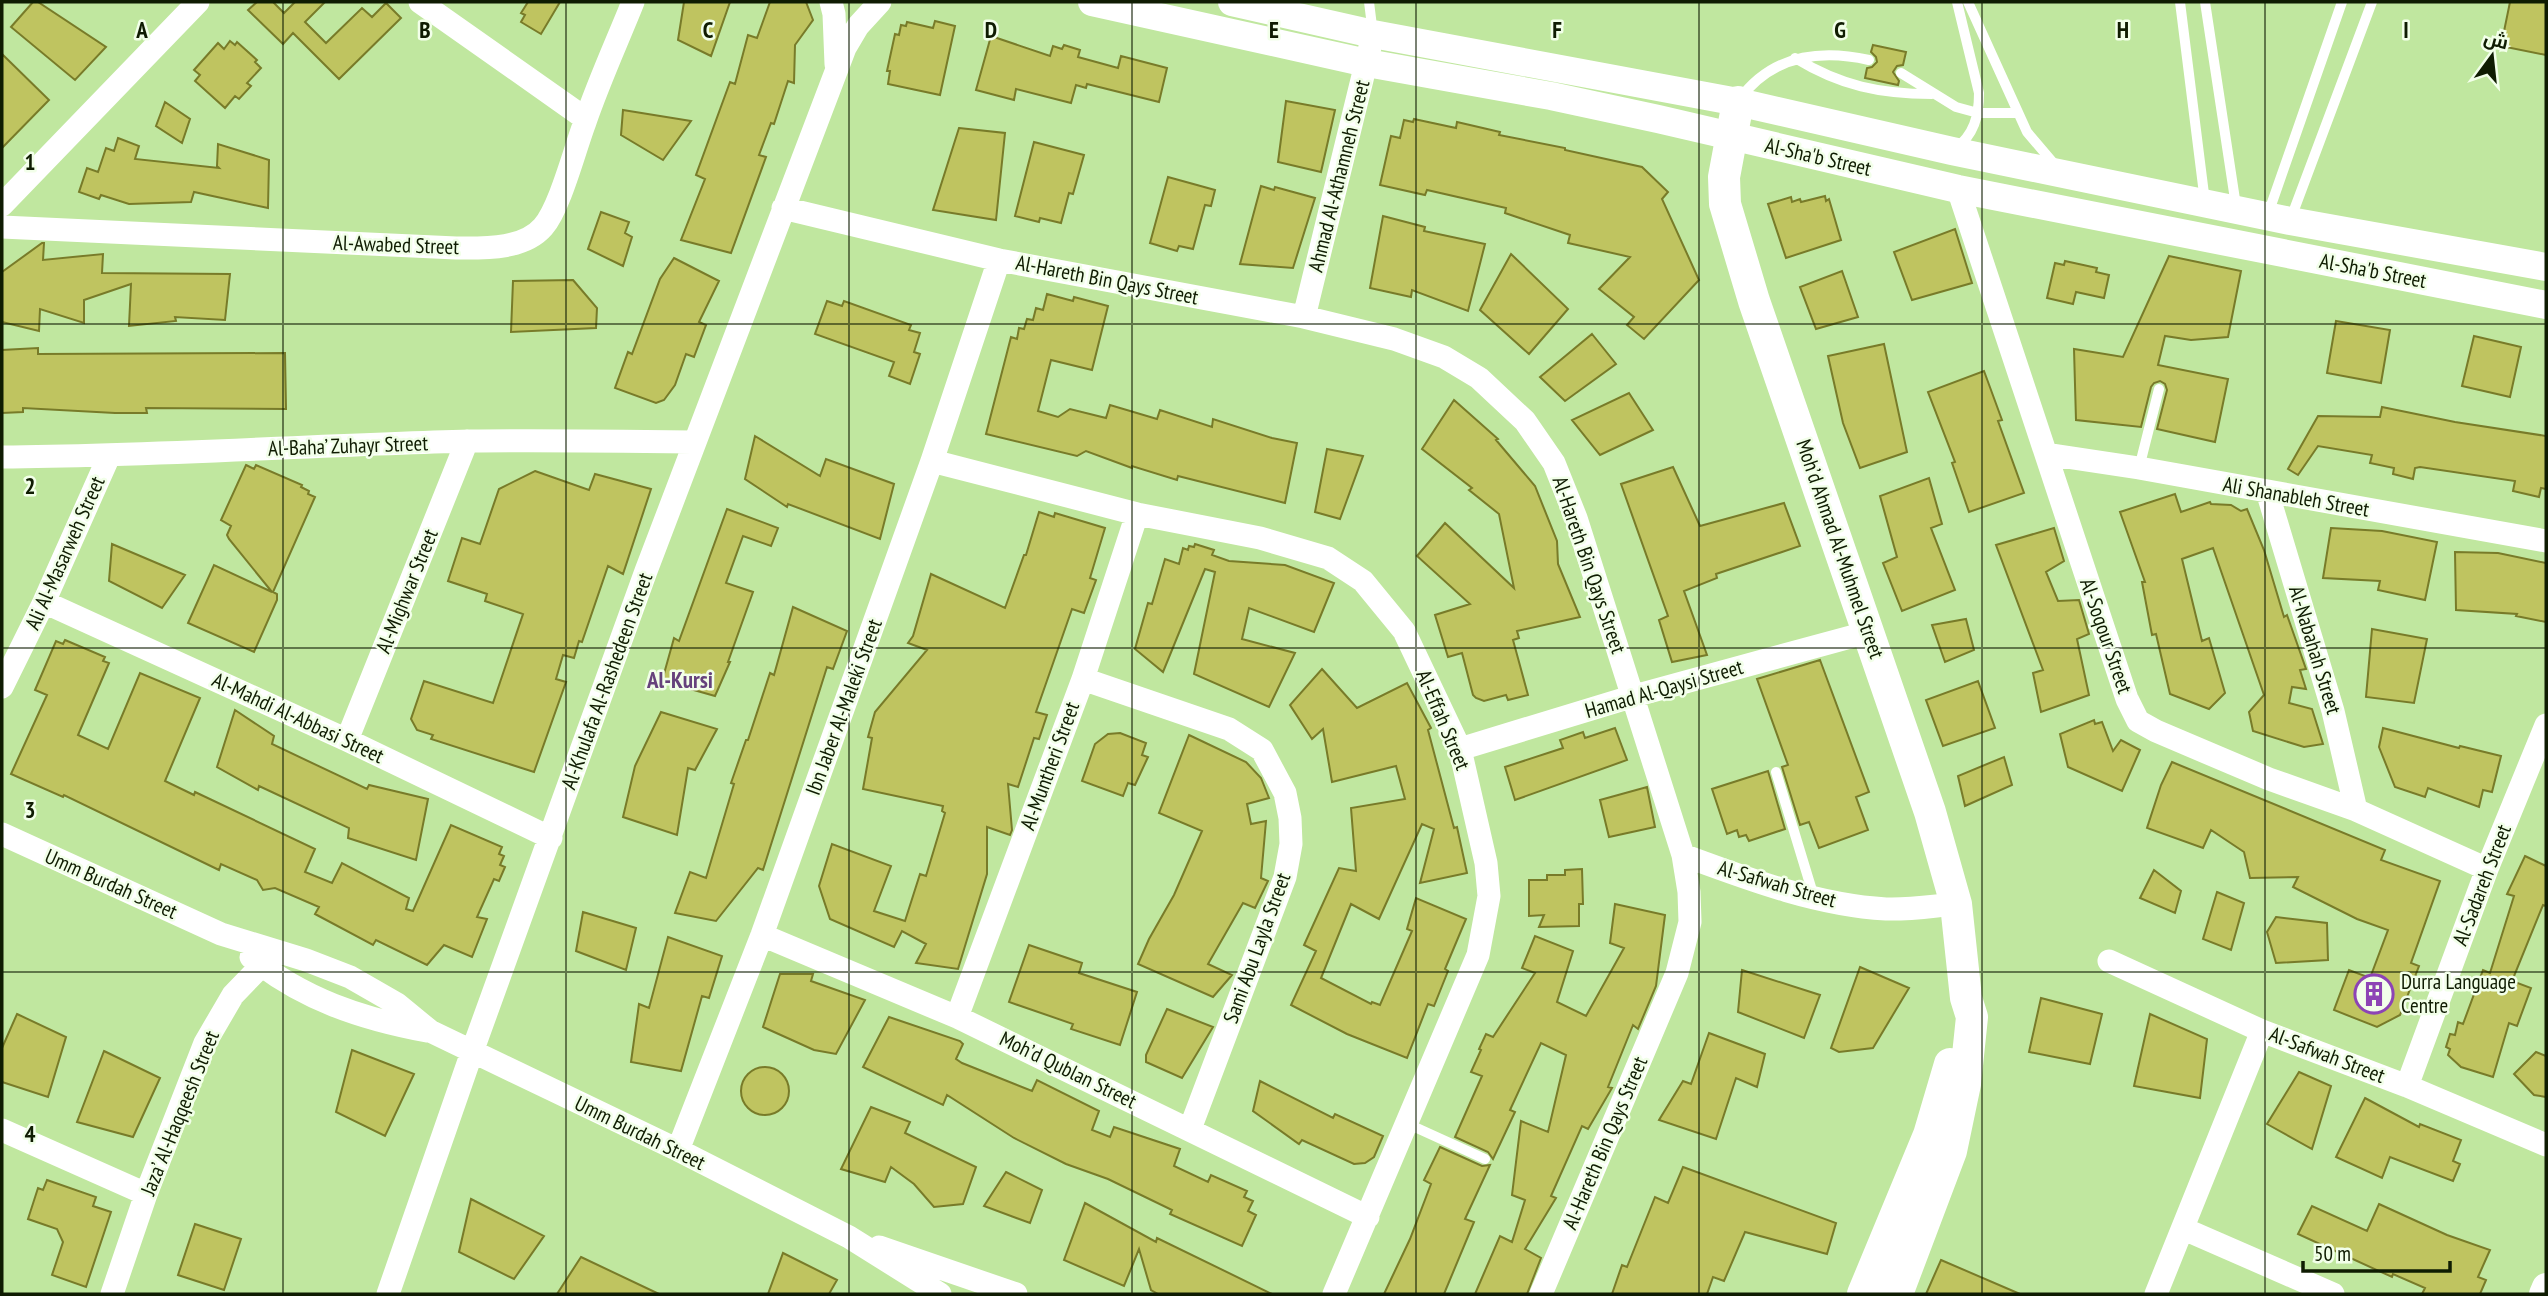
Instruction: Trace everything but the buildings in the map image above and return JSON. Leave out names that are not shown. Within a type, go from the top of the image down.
[{"type":"main road","name":"Moh’d Ahmad Al-Muhmel Street","points":[[1738,102],[1724,177],[1725,204],[1737,247],[1930,812],[1956,904],[1966,998],[1929,1135],[1863,1294]]},
{"type":"main road","name":"Moh’d Ahmad Al-Muhmel Street","points":[[1897,1294],[1940,1185],[1958,1122],[1972,1028],[1970,1006],[1966,998]]},
{"type":"street","points":[[2,205],[198,2]]},
{"type":"street","points":[[420,2],[586,119]]},
{"type":"street","name":"Al-Awabed Street","points":[[2,227],[456,248],[512,244],[531,236],[543,227],[555,207],[586,119],[633,2]]},
{"type":"street","name":"Al-Khulafa Al-Rashedeen Street","points":[[831,2],[834,14],[836,71]]},
{"type":"street","name":"Al-Khulafa Al-Rashedeen Street","points":[[395,1292],[472,1052],[694,442],[845,47],[858,26],[880,2]]},
{"type":"street","name":"Al-Sha'b Street","points":[[1091,2],[1367,63],[1551,96],[1958,189],[2546,306]]},
{"type":"street","name":"Al-Sha'b Street","points":[[1232,2],[1266,6],[1373,34],[1738,102],[1952,151],[2279,218],[2546,267]]},
{"type":"street","name":"Ahmad Al-Athamneh Street","points":[[1304,317],[1373,34]]},
{"type":"street","name":"Al-Soqour Street","points":[[1958,189],[2127,699],[2138,720],[2156,732],[2269,779],[2356,810],[2487,869]]},
{"type":"street","name":"Al-Hareth Bin Qays Street","points":[[783,208],[999,260],[1304,317],[1394,339],[1444,357],[1479,378],[1525,421],[1554,463],[1576,518],[1683,855],[1689,892],[1689,922],[1676,973],[1541,1294]]},
{"type":"street","name":"Ibn Jaber Al-Maleki Street","points":[[678,1150],[762,935],[932,461],[999,260]]},
{"type":"street","name":"Al-Baha’ Zuhayr Street","points":[[2,457],[109,456],[467,442],[694,442]]},
{"type":"street","name":"Al-Mighwar Street","points":[[347,740],[467,442]]},
{"type":"street","name":"Ali Shanableh Street","points":[[2046,454],[2139,468],[2546,541]]},
{"type":"street","name":"Ali Al-Masarweh Street","points":[[2,687],[44,603],[109,456]]},
{"type":"street","name":"Al-Effah Street","points":[[932,461],[1137,514],[1260,538],[1328,558],[1363,581],[1404,631],[1460,749],[1486,863],[1489,896],[1478,954],[1334,1294]]},
{"type":"street","name":"Al-Nabahah Street","points":[[2267,491],[2333,711],[2356,810]]},
{"type":"street","name":"Al-Muntheri Street","points":[[957,1017],[1083,679],[1137,514]]},
{"type":"street","name":"Al-Mahdi Al-Abbasi Street","points":[[44,603],[347,740],[551,838]]},
{"type":"street","name":"Hamad Al-Qaysi Street","points":[[1460,749],[1634,696],[1869,632]]},
{"type":"street","name":"Sami Abu Layla Street","points":[[1083,679],[1229,729],[1262,750],[1285,793],[1291,844],[1284,877],[1190,1129]]},
{"type":"street","name":"Al-Sadareh Street","points":[[2407,1086],[2487,869],[2546,725]]},
{"type":"street","name":"Umm Burdah Street","points":[[2,834],[221,933],[271,959],[327,1004],[380,1021],[430,1031]]},
{"type":"street","name":"Al-Safwah Street","points":[[1683,855],[1744,878],[1814,897],[1887,909],[1956,904]]},
{"type":"street","name":"Moh’d Qublan Street","points":[[762,935],[957,1017],[1368,1217]]},
{"type":"street","name":"Umm Burdah Street","points":[[271,959],[350,977],[397,1004],[430,1031],[678,1150],[849,1237],[940,1294]]},
{"type":"street","name":"Jaza’ Al-Haqqeesh Street","points":[[112,1294],[146,1194],[205,1043],[233,995],[271,959]]},
{"type":"street","name":"Al-Safwah Street","points":[[2109,961],[2262,1031],[2407,1086],[2546,1145]]},
{"type":"street","points":[[2156,1294],[2262,1031]]},
{"type":"street","points":[[2,1130],[146,1194]]},
{"type":"street","points":[[2184,1228],[2333,1294]]},
{"type":"street","name":"Umm Burdah Street","points":[[849,1237],[967,1275],[1016,1294]]},
{"type":"street","points":[[2543,1294],[2546,1287]]},
{"type":"lane","points":[[1368,2],[1373,34]]},
{"type":"lane","points":[[1952,151],[1969,135],[1978,113],[1979,93],[1957,2]]},
{"type":"lane","points":[[1968,2],[2026,132],[2054,164],[2072,176]]},
{"type":"lane","points":[[2180,2],[2205,202]]},
{"type":"lane","points":[[2205,2],[2237,209]]},
{"type":"lane","points":[[2279,218],[2342,2]]},
{"type":"lane","points":[[2279,218],[2372,2]]},
{"type":"lane","points":[[1738,102],[1767,72],[1795,58],[1832,55],[1869,60]]},
{"type":"lane","points":[[1795,58],[1816,71],[1861,88],[1932,94]]},
{"type":"lane","points":[[1901,73],[1956,107],[1978,113],[2017,113]]},
{"type":"lane","points":[[2139,468],[2159,389]]},
{"type":"lane","points":[[1776,772],[1814,897]]},
{"type":"lane","points":[[1408,1124],[1485,1159]]},
{"type":"place","name":"Durra Language Centre","points":[[2374,994]]},
{"type":"district","name":"Al-Kursi","points":[[680,680]]}]
